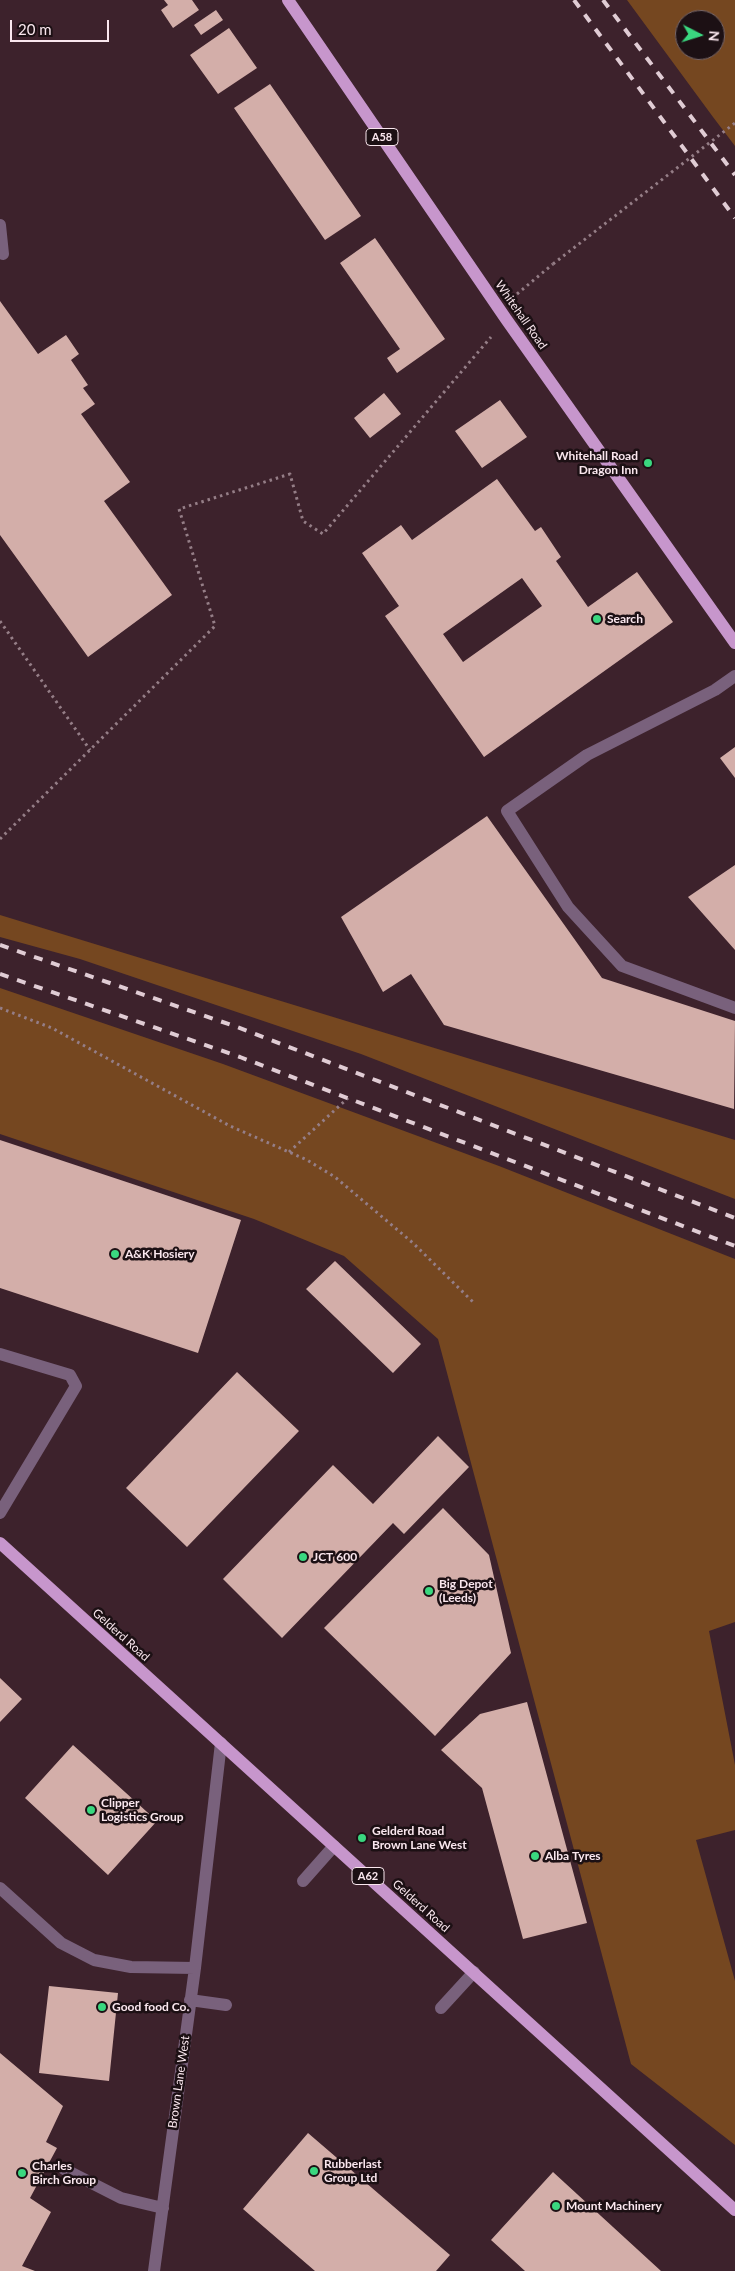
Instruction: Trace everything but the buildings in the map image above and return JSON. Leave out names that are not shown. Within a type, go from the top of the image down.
[{"type":"main road","name":"Whitehall Road","points":[[288,0],[503,314],[735,643]]},
{"type":"main road","name":"Gelderd Road","points":[[0,1543],[735,2210]]},
{"type":"street","points":[[0,225],[3,254]]},
{"type":"street","points":[[735,676],[714,690],[587,755],[507,811],[568,907],[622,966],[735,1008]]},
{"type":"street","points":[[0,1354],[70,1374],[76,1386],[0,1513]]},
{"type":"street","name":"Brown Lane West","points":[[154,2271],[195,1968],[221,1744]]},
{"type":"street","points":[[303,1881],[334,1846]]},
{"type":"street","points":[[0,1888],[60,1943],[94,1960],[131,1966],[195,1968]]},
{"type":"street","points":[[442,2008],[474,1972]]},
{"type":"street","points":[[190,2000],[226,2005]]},
{"type":"street","points":[[64,2169],[121,2198],[163,2208]]},
{"type":"path","points":[[0,839],[215,626],[179,509],[290,474],[303,520],[323,534],[503,314],[553,264],[735,123]]},
{"type":"path","points":[[0,621],[90,750]]},
{"type":"path","points":[[0,1008],[52,1028],[230,1126],[307,1160],[335,1177],[413,1242],[473,1302]]},
{"type":"path","points":[[288,1152],[348,1098]]},
{"type":"shaded area","points":[[627,0],[735,0],[735,146],[713,117]]},
{"type":"shaded area","points":[[0,915],[735,1140],[735,1199],[361,1054],[80,959],[0,937]]},
{"type":"shaded area","points":[[0,988],[223,1064],[499,1166],[735,1259],[735,1622],[709,1631],[735,1765],[735,1830],[696,1840],[735,1981],[735,2145],[631,2064],[438,1339],[344,1256],[254,1219],[0,1134]]},
{"type":"railway","points":[[574,0],[735,218]]},
{"type":"railway","points":[[603,0],[735,175]]},
{"type":"railway","points":[[0,945],[237,1027],[735,1218]]},
{"type":"railway","points":[[0,974],[240,1057],[735,1246]]},
{"type":"place","name":"Whitehall Road Dragon Inn","points":[[648,463]]},
{"type":"place","name":"Search","points":[[597,619]]},
{"type":"place","name":"A&K Hosiery","points":[[115,1254]]},
{"type":"place","name":"JCT 600","points":[[303,1557]]},
{"type":"place","name":"Big Depot (Leeds)","points":[[429,1591]]},
{"type":"place","name":"Clipper Logistics Group","points":[[91,1810]]},
{"type":"place","name":"Gelderd Road Brown Lane West","points":[[362,1838]]},
{"type":"place","name":"Alba Tyres","points":[[535,1856]]},
{"type":"place","name":"Good food Co.","points":[[102,2007]]},
{"type":"place","name":"Rubberlast Group Ltd","points":[[314,2171]]},
{"type":"place","name":"Charles Birch Group","points":[[22,2173]]},
{"type":"place","name":"Mount Machinery","points":[[556,2206]]}]
